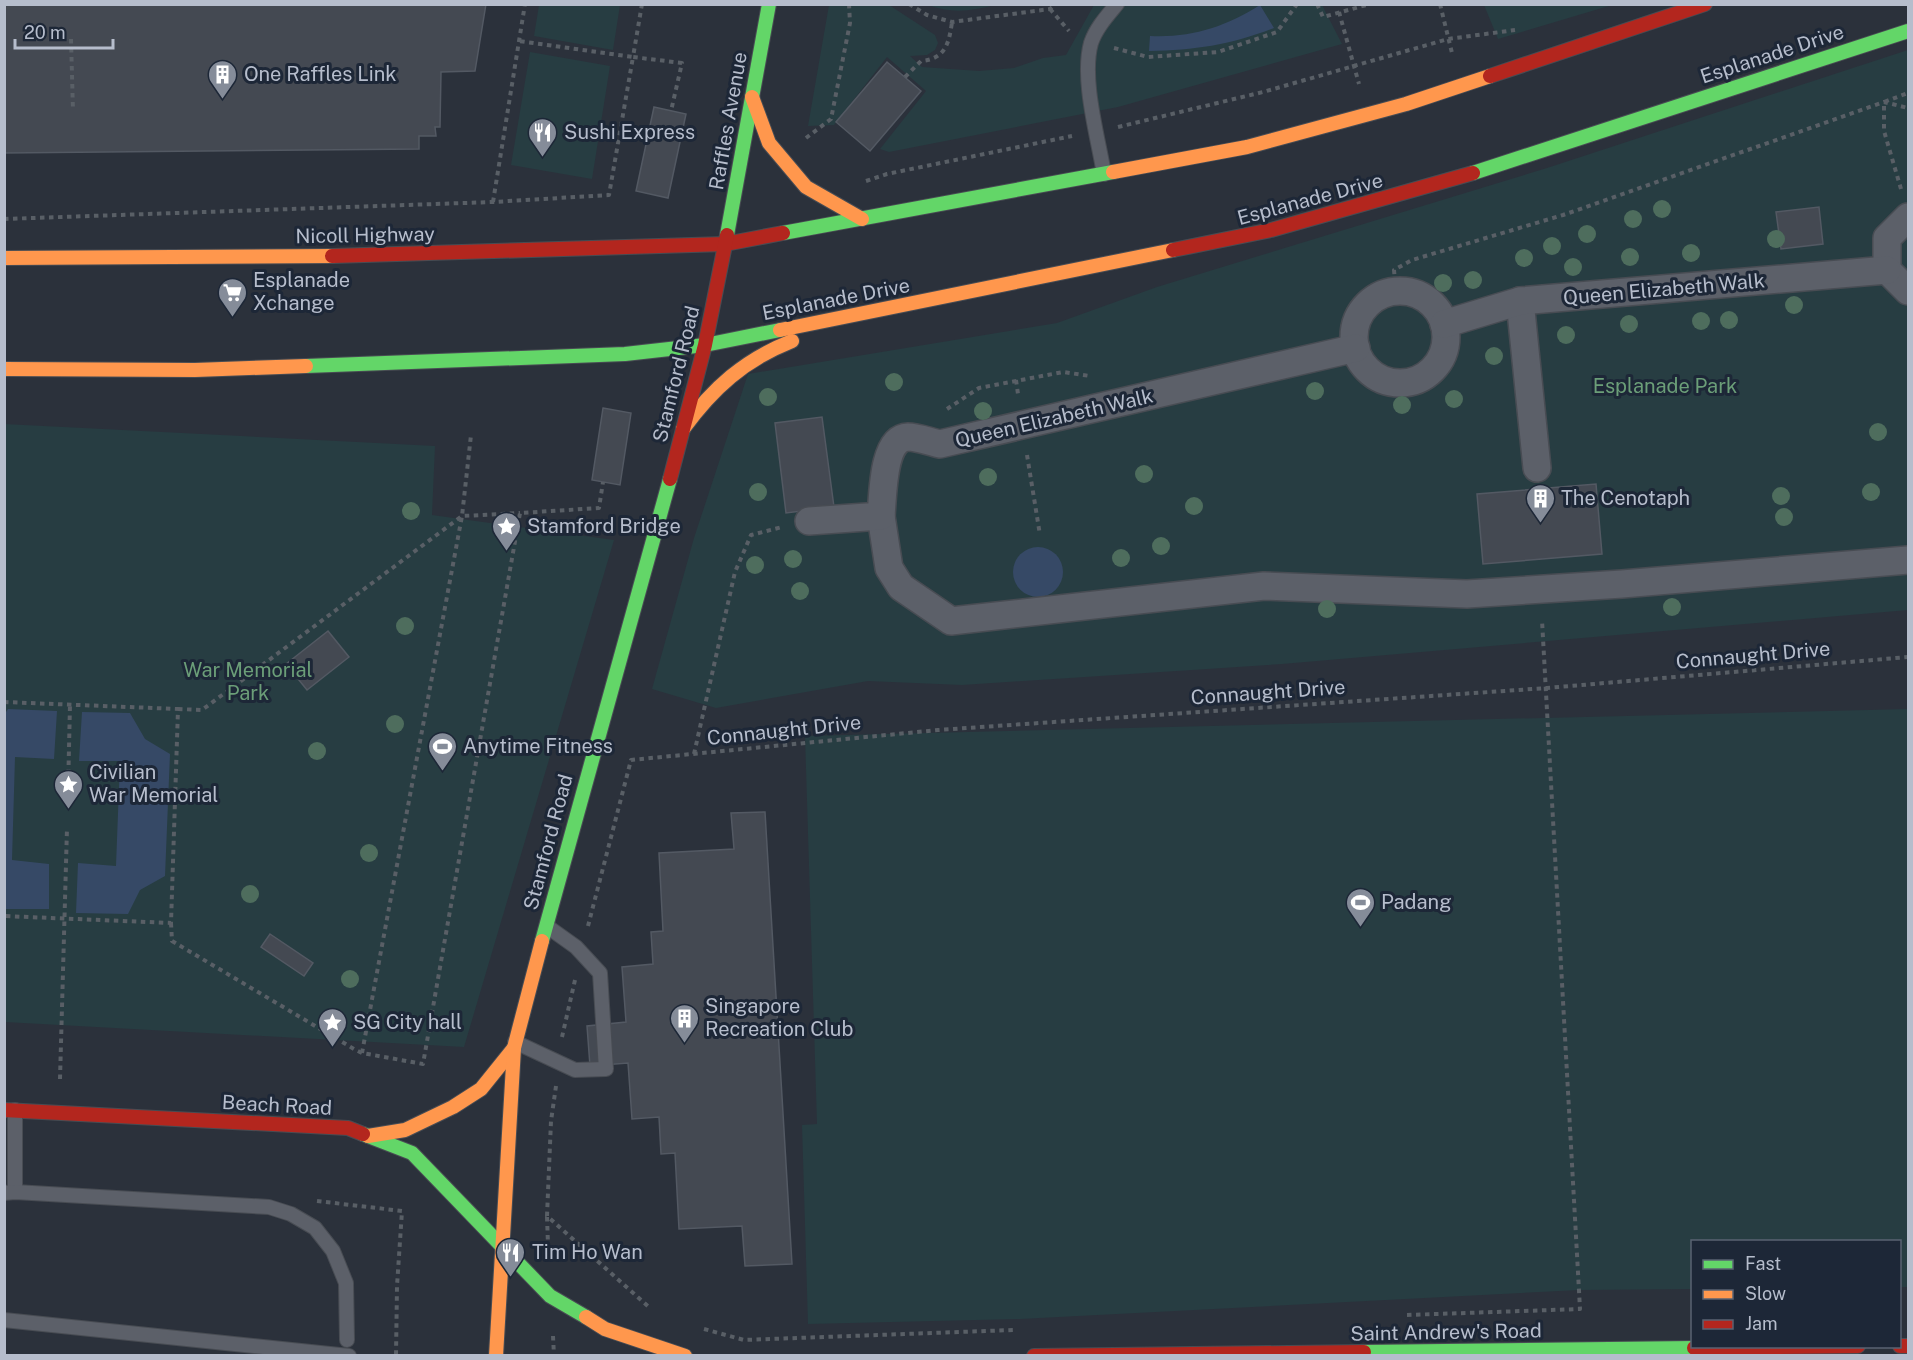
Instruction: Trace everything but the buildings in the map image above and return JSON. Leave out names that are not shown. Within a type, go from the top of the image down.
[{"type":"main road","name":"Raffles Avenue","points":[[726,244],[769,4]]},
{"type":"main road","points":[[726,244],[1247,147],[1461,86],[1705,4]]},
{"type":"main road","name":"Esplanade Drive","points":[[705,345],[1271,230],[1440,184],[1902,33]]},
{"type":"main road","points":[[752,97],[769,143],[806,187],[862,219]]},
{"type":"main road","name":"Nicoll Highway","points":[[4,258],[317,256],[726,244]]},
{"type":"main road","name":"Stamford Road","points":[[496,1356],[514,1045],[592,755],[627,642],[705,345],[726,244]]},
{"type":"main road","points":[[683,429],[707,396],[736,367],[772,348],[875,312]]},
{"type":"main road","points":[[4,369],[195,370],[625,354],[705,345]]},
{"type":"main road","points":[[368,1136],[405,1130],[453,1107],[481,1089],[514,1045]]},
{"type":"main road","name":"Beach Road","points":[[10,1110],[348,1128],[412,1153],[504,1247]]},
{"type":"main road","points":[[504,1247],[550,1296],[605,1329],[685,1356]]},
{"type":"main road","name":"Saint Andrew's Road","points":[[1034,1356],[1519,1353],[1750,1348]]},
{"type":"street","points":[[1905,205],[1887,238],[1887,270],[1908,291]]},
{"type":"street","name":"Queen Elizabeth Walk","points":[[1444,324],[1520,301],[1887,270]]},
{"type":"street","points":[[1396,292],[1415,294],[1427,300],[1438,312],[1444,324],[1446,342],[1442,355],[1432,371],[1415,381],[1396,383],[1374,375],[1363,363],[1356,348],[1355,329],[1363,310],[1378,297],[1396,292]]},
{"type":"street","points":[[1520,301],[1537,468]]},
{"type":"street","name":"Queen Elizabeth Walk","points":[[1356,348],[940,444],[907,437],[896,442],[888,457],[881,516],[888,568],[901,586],[951,621],[1264,586],[1467,594],[1908,560]]},
{"type":"street","points":[[809,521],[881,516]]},
{"type":"lane","points":[[1104,174],[1088,70],[1091,44],[1098,29],[1117,4]]},
{"type":"lane","points":[[1656,21],[1671,4]]},
{"type":"lane","points":[[514,1045],[575,1070],[606,1069],[600,973],[576,947],[546,926]]},
{"type":"lane","points":[[10,1110],[10,1192],[269,1207],[291,1214],[315,1228],[333,1251],[346,1283],[346,1340]]},
{"type":"lane","points":[[4,1320],[349,1356]]},
{"type":"lane","points":[[1627,1356],[1643,1349]]},
{"type":"path","points":[[493,202],[525,4]]},
{"type":"path","points":[[4,219],[493,202],[609,195],[642,4]]},
{"type":"path","points":[[797,145],[831,119],[850,23],[849,4]]},
{"type":"path","points":[[909,4],[927,15],[952,22],[1050,9],[1056,4]]},
{"type":"path","points":[[1110,47],[1148,57],[1218,52],[1277,32],[1297,4]]},
{"type":"path","points":[[1317,4],[1323,17],[1370,4]]},
{"type":"path","points":[[1440,4],[1461,86]]},
{"type":"path","points":[[1050,9],[1072,34]]},
{"type":"path","points":[[1339,12],[1368,114]]},
{"type":"path","points":[[905,77],[921,61],[933,60],[943,54],[950,40],[952,22]]},
{"type":"path","points":[[71,39],[73,111]]},
{"type":"path","points":[[856,185],[887,174],[1097,131],[1263,92],[1448,39]]},
{"type":"path","points":[[519,41],[682,63],[671,111]]},
{"type":"path","points":[[1396,292],[1394,270],[1412,260],[1563,216],[1908,93]]},
{"type":"path","points":[[1884,102],[1908,108]]},
{"type":"path","points":[[1884,102],[1884,131],[1905,205]]},
{"type":"path","points":[[1016,380],[1040,535]]},
{"type":"path","points":[[362,1053],[462,516],[471,435]]},
{"type":"path","points":[[4,702],[202,710],[462,516],[599,508],[603,482]]},
{"type":"path","points":[[178,709],[172,941],[362,1053],[423,1064],[520,513]]},
{"type":"path","points":[[694,754],[735,572],[751,535],[809,521]]},
{"type":"path","points":[[1400,1316],[1580,1309],[1547,688],[1539,589]]},
{"type":"path","name":"Connaught Drive","points":[[587,932],[631,760],[938,730],[1547,688],[1908,657]]},
{"type":"path","points":[[68,792],[70,704]]},
{"type":"path","points":[[59,1113],[67,828]]},
{"type":"path","points":[[4,916],[171,923]]},
{"type":"path","points":[[575,978],[564,1024],[551,1121],[547,1216],[659,1316]]},
{"type":"path","points":[[396,1356],[397,1286],[402,1211]]},
{"type":"path","points":[[701,1328],[744,1340],[1018,1330]]},
{"type":"green space","points":[[539,5],[620,5],[613,50],[534,36]]},
{"type":"green space","points":[[829,5],[889,5],[935,35],[938,43],[935,50],[927,55],[910,56],[922,67],[979,71],[1014,68],[1043,58],[1066,55],[1094,5],[1322,5],[1342,44],[1118,107],[889,152],[880,149],[926,91],[887,57],[834,125],[808,126]]},
{"type":"green space","points":[[928,5],[995,5],[962,11],[945,10]]},
{"type":"green space","points":[[1484,5],[1612,5],[1498,39]]},
{"type":"green space","name":"Esplanade Park","points":[[1908,50],[1908,610],[1282,664],[962,685],[868,681],[716,708],[652,689],[694,538],[748,374],[1057,323],[1157,287],[1547,168]]},
{"type":"green space","points":[[530,52],[610,66],[592,179],[511,165]]},
{"type":"green space","name":"War Memorial Park","points":[[4,424],[435,446],[432,515],[614,540],[464,1047],[5,1022]]},
{"type":"green space","name":"Padang","points":[[1908,709],[1908,1287],[1901,1287],[1901,1240],[1691,1240],[1691,1289],[1579,1290],[1020,1319],[808,1324],[802,1125],[817,1124],[805,736]]},
{"type":"water","points":[[1260,5],[1274,28],[1213,46],[1149,51],[1150,36],[1180,35],[1207,30]]},
{"type":"water","points":[[1033,547],[1043,547],[1056,554],[1063,567],[1063,577],[1056,590],[1043,597],[1033,597],[1024,593],[1017,586],[1013,577],[1013,567],[1017,558],[1024,551]]},
{"type":"water","points":[[8,709],[57,711],[54,759],[15,757],[12,860],[49,864],[49,909],[5,909],[4,715]]},
{"type":"water","points":[[82,712],[130,713],[145,739],[170,754],[165,876],[140,890],[128,914],[76,913],[78,863],[116,866],[120,761],[79,761]]},
{"type":"traffic: fast","points":[[727,235],[769,4]]},
{"type":"traffic: fast","points":[[1473,173],[1908,31]]},
{"type":"traffic: fast","points":[[783,233],[1113,172]]},
{"type":"traffic: fast","points":[[306,366],[625,354],[705,345],[780,330]]},
{"type":"traffic: fast","points":[[542,941],[670,479]]},
{"type":"traffic: fast","points":[[363,1134],[412,1153],[550,1296],[586,1317]]},
{"type":"traffic: fast","points":[[1364,1352],[1694,1348]]},
{"type":"traffic: slow","points":[[1113,172],[1247,147],[1406,104],[1490,76]]},
{"type":"traffic: slow","points":[[752,97],[769,143],[806,187],[862,219]]},
{"type":"traffic: slow","points":[[780,330],[1173,250]]},
{"type":"traffic: slow","points":[[4,258],[332,256]]},
{"type":"traffic: slow","points":[[683,429],[718,388],[744,366],[792,341]]},
{"type":"traffic: slow","points":[[4,369],[195,370],[306,366]]},
{"type":"traffic: slow","points":[[496,1356],[514,1048],[542,941]]},
{"type":"traffic: slow","points":[[368,1136],[405,1130],[453,1107],[481,1089],[514,1048]]},
{"type":"traffic: slow","points":[[586,1317],[605,1329],[685,1356]]},
{"type":"traffic: jam","points":[[1490,76],[1705,4]]},
{"type":"traffic: jam","points":[[1173,250],[1271,230],[1473,173]]},
{"type":"traffic: jam","points":[[332,256],[725,244],[783,233]]},
{"type":"traffic: jam","points":[[670,479],[705,345],[727,235]]},
{"type":"traffic: jam","points":[[4,1110],[348,1128],[363,1134]]},
{"type":"traffic: jam","points":[[1901,1346],[1908,1346]]},
{"type":"traffic: jam","points":[[1034,1356],[1364,1352]]},
{"type":"place","name":"One Raffles Link","points":[[223,100]]},
{"type":"place","name":"Sushi Express","points":[[543,158]]},
{"type":"place","name":"Esplanade Xchange","points":[[232,318]]},
{"type":"place","name":"The Cenotaph","points":[[1540,524]]},
{"type":"place","name":"Stamford Bridge","points":[[506,552]]},
{"type":"place","name":"Anytime Fitness","points":[[442,772]]},
{"type":"place","name":"Civilian War Memorial","points":[[68,810]]},
{"type":"place","name":"Padang","points":[[1360,928]]},
{"type":"place","name":"Singapore Recreation Club","points":[[684,1044]]},
{"type":"place","name":"SG City hall","points":[[332,1048]]},
{"type":"place","name":"Tim Ho Wan","points":[[511,1278]]}]
